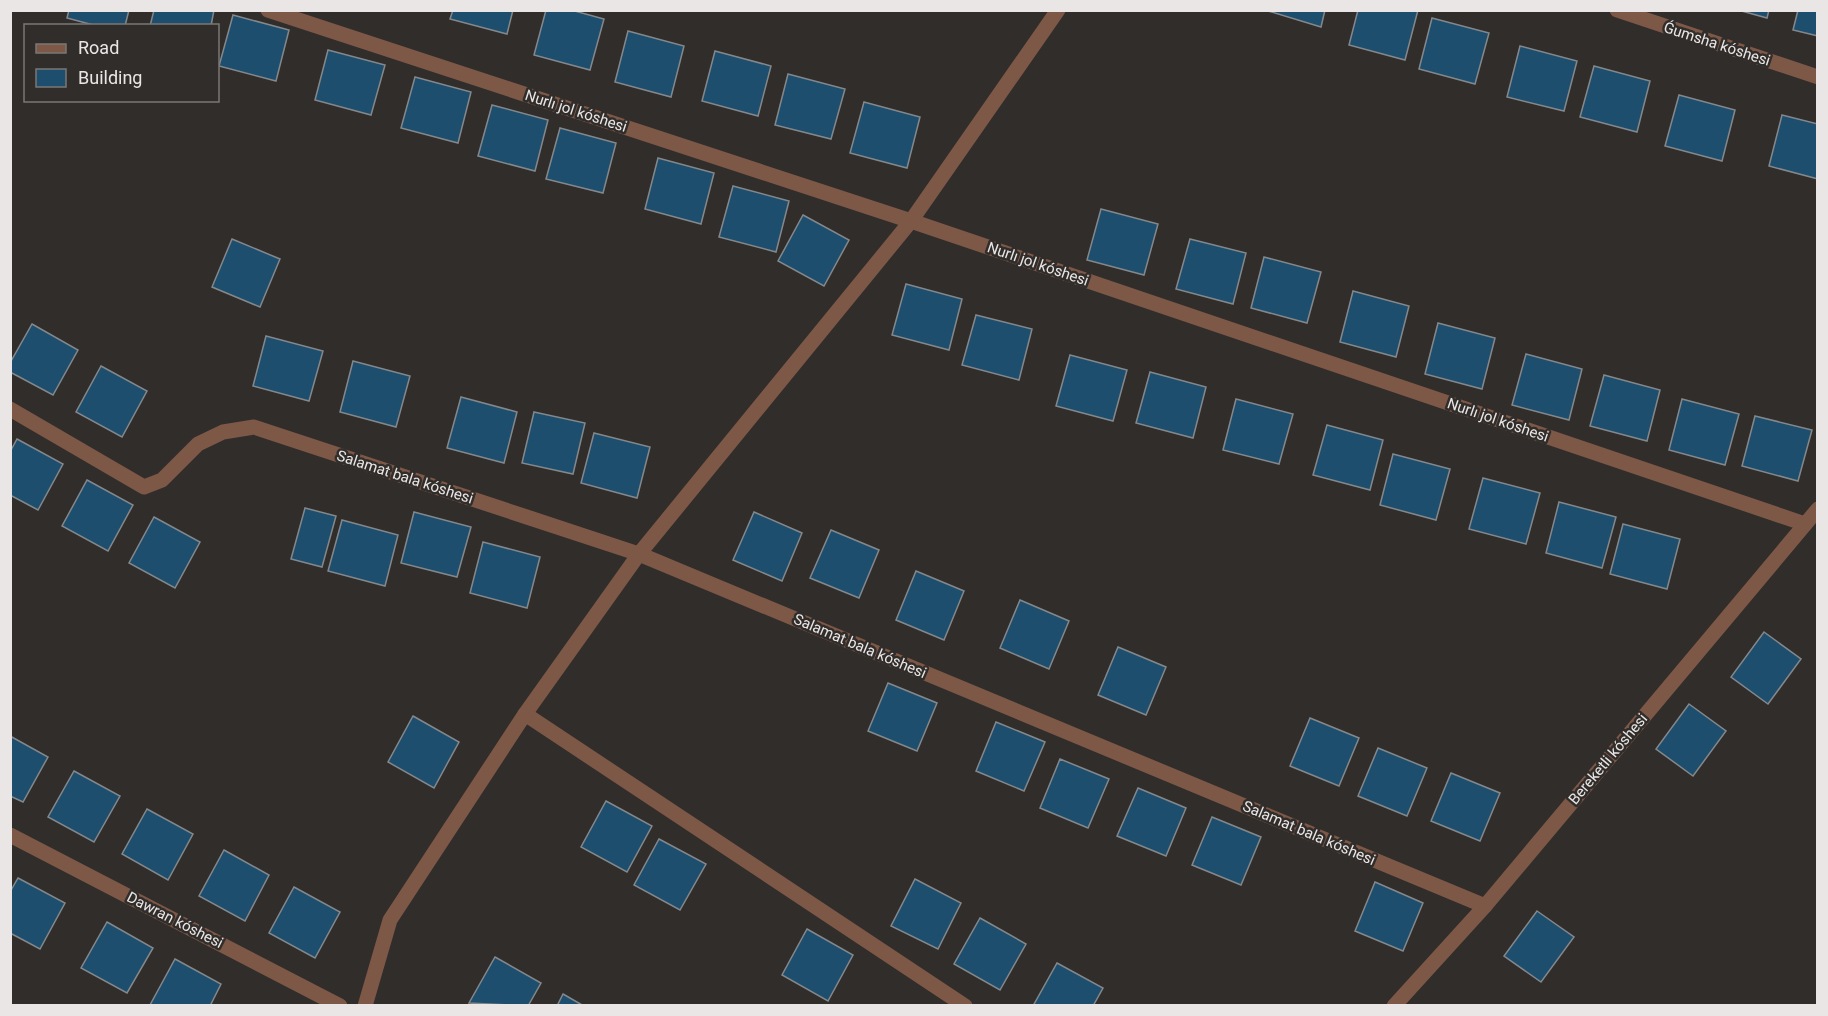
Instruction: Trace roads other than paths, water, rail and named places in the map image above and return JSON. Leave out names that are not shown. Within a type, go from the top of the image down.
[{"type":"street","name":"Nurlı jol kóshesi","points":[[268,10],[911,221],[1805,524]]},
{"type":"street","points":[[365,1005],[390,920],[525,714],[639,554],[911,221],[1058,10]]},
{"type":"street","name":"Ǵumsha kóshesi","points":[[1617,10],[1818,77]]},
{"type":"street","name":"Salamat bala kóshesi","points":[[10,409],[144,487],[162,480],[198,444],[223,432],[254,427],[639,554],[1485,906]]},
{"type":"street","name":"Bereketli kóshesi","points":[[1394,1005],[1485,906],[1818,509]]},
{"type":"street","points":[[525,714],[965,1005]]},
{"type":"street","name":"Dawran kóshesi","points":[[10,835],[340,1005]]}]
